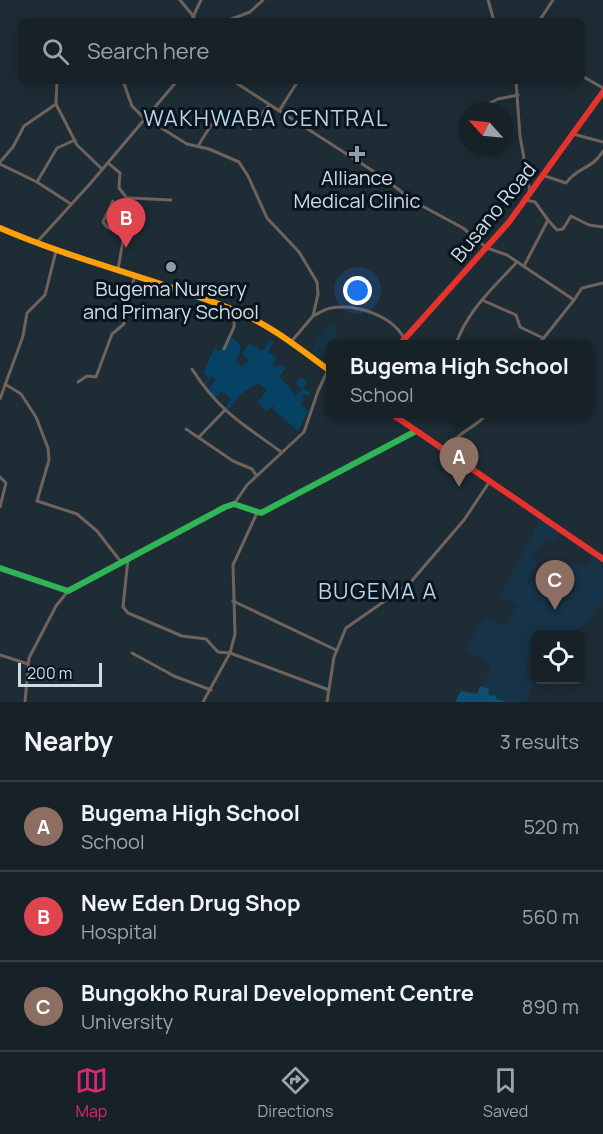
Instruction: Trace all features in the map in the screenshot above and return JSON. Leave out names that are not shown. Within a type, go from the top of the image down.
[{"type":"street","points":[[180,0],[191,18]]},
{"type":"street","points":[[192,18],[201,0]]},
{"type":"street","points":[[234,18],[243,15],[263,0]]},
{"type":"street","points":[[488,0],[493,18]]},
{"type":"street","points":[[541,18],[553,0]]},
{"type":"street","points":[[585,78],[603,90]]},
{"type":"street","points":[[57,84],[56,104],[75,140],[84,154],[102,169]]},
{"type":"street","points":[[124,84],[131,104],[145,119],[187,144],[234,159],[243,167],[267,218],[299,252],[317,282],[318,294],[313,316]]},
{"type":"street","points":[[35,243],[108,163],[174,84]]},
{"type":"street","points":[[238,84],[384,178],[414,201],[464,228],[487,248],[524,266],[574,300]]},
{"type":"street","points":[[279,111],[296,84]]},
{"type":"street","points":[[516,84],[528,197],[535,202],[557,230],[564,227],[571,216],[589,225],[603,227]]},
{"type":"street","name":"Busano Road","points":[[404,340],[487,248],[545,176],[603,90]]},
{"type":"street","points":[[492,102],[518,95]]},
{"type":"street","points":[[56,104],[24,126],[14,147],[0,163],[37,182],[71,204]]},
{"type":"street","points":[[198,146],[218,114],[250,129],[269,105]]},
{"type":"street","points":[[572,134],[603,142]]},
{"type":"street","points":[[37,182],[57,148],[75,140]]},
{"type":"street","points":[[545,176],[566,183],[575,173],[595,164],[603,151]]},
{"type":"street","points":[[108,163],[120,172],[119,188],[129,198],[171,200]]},
{"type":"street","points":[[117,271],[124,242],[122,235],[128,217],[129,198]]},
{"type":"street","points":[[113,201],[103,222],[107,227],[122,235]]},
{"type":"street","points":[[524,266],[548,220]]},
{"type":"street","points":[[0,228],[35,243],[235,310],[326,368]]},
{"type":"street","points":[[0,399],[23,336],[27,313],[45,295],[57,250]]},
{"type":"street","points":[[458,340],[462,327],[482,300],[517,262]]},
{"type":"street","points":[[78,382],[87,376],[96,377],[112,334],[124,324],[124,304],[135,277]]},
{"type":"street","points":[[482,300],[516,315],[519,327],[543,338],[582,288],[603,283]]},
{"type":"street","points":[[290,343],[313,316],[332,308],[363,309],[390,324],[403,336],[402,340]]},
{"type":"street","points":[[224,349],[234,327],[235,310]]},
{"type":"street","points":[[192,369],[209,395],[224,411],[280,451]]},
{"type":"street","points":[[26,702],[28,664],[56,606],[68,591],[205,516],[234,504],[256,475],[307,427],[315,397],[326,376]]},
{"type":"street","points":[[5,384],[21,394],[36,417],[48,448],[49,460],[37,501],[77,514],[97,531],[125,561],[123,607],[128,613],[182,636],[206,639],[218,652],[230,653],[330,690]]},
{"type":"street","points":[[200,437],[224,411]]},
{"type":"street","points":[[400,418],[603,559]]},
{"type":"street","points":[[449,453],[454,439],[474,427],[483,418]]},
{"type":"street","points":[[186,429],[233,461],[252,469],[256,475]]},
{"type":"street","points":[[203,702],[230,653],[235,634],[233,566],[257,513],[416,431]]},
{"type":"street","points":[[0,477],[6,483],[0,507]]},
{"type":"street","points":[[327,702],[331,667],[336,650],[350,623],[409,584],[464,520],[490,481]]},
{"type":"street","points":[[234,504],[257,513]]},
{"type":"street","points":[[0,568],[68,591]]},
{"type":"street","points":[[233,601],[336,650]]},
{"type":"street","points":[[132,653],[174,676],[211,690]]},
{"type":"street","points":[[0,654],[28,664]]},
{"type":"shaded area","points":[[328,323],[339,330],[333,340],[326,340],[326,351],[322,358],[311,351]]},
{"type":"shaded area","points":[[229,333],[222,349],[230,337],[237,342],[240,353],[236,360],[242,367],[249,360],[242,354],[250,343],[262,351],[271,340],[274,342],[268,352],[277,358],[272,364],[277,368],[281,364],[286,368],[279,377],[295,396],[302,390],[295,383],[301,377],[307,381],[303,389],[311,393],[309,396],[304,394],[301,405],[306,410],[309,409],[298,431],[272,408],[277,401],[267,411],[257,402],[267,390],[258,383],[242,393],[227,411],[224,409],[231,398],[221,391],[214,399],[207,390],[216,380],[212,376],[204,386],[203,383],[209,379],[203,372],[214,349],[220,351]]},
{"type":"shaded area","points":[[540,520],[560,533],[551,543],[545,541],[540,548],[532,552],[537,563],[527,583],[549,581],[557,568],[574,562],[584,568],[592,556],[603,565],[603,599],[588,623],[575,630],[531,630],[531,643],[524,677],[531,680],[533,684],[526,702],[476,702],[491,666],[465,649],[486,616],[504,626],[517,605],[500,596]]},
{"type":"shaded area","points":[[480,686],[489,689],[488,694],[492,696],[495,694],[497,699],[508,702],[455,702],[461,691],[477,694]]},
{"type":"traffic: fast","points":[[0,568],[68,591],[225,507],[234,504],[261,513],[416,431]]},
{"type":"traffic: slow","points":[[0,228],[234,310],[272,330],[326,368]]},
{"type":"traffic: jam","points":[[404,340],[509,222],[603,92]]},
{"type":"traffic: jam","points":[[398,418],[603,559]]},
{"type":"place","name":"Alliance Medical Clinic","points":[[357,154]]},
{"type":"place","name":"New Eden Drug Shop","points":[[126,248]]},
{"type":"place","name":"Bugema Nursery and Primary School","points":[[171,267]]},
{"type":"place","name":"Bugema High School","points":[[459,487]]},
{"type":"place","name":"Bungokho Rural Development Centre","points":[[555,610]]},
{"type":"district","name":"WAKHWABA CENTRAL","points":[[266,118]]},
{"type":"district","name":"BUGEMA A","points":[[378,591]]}]
